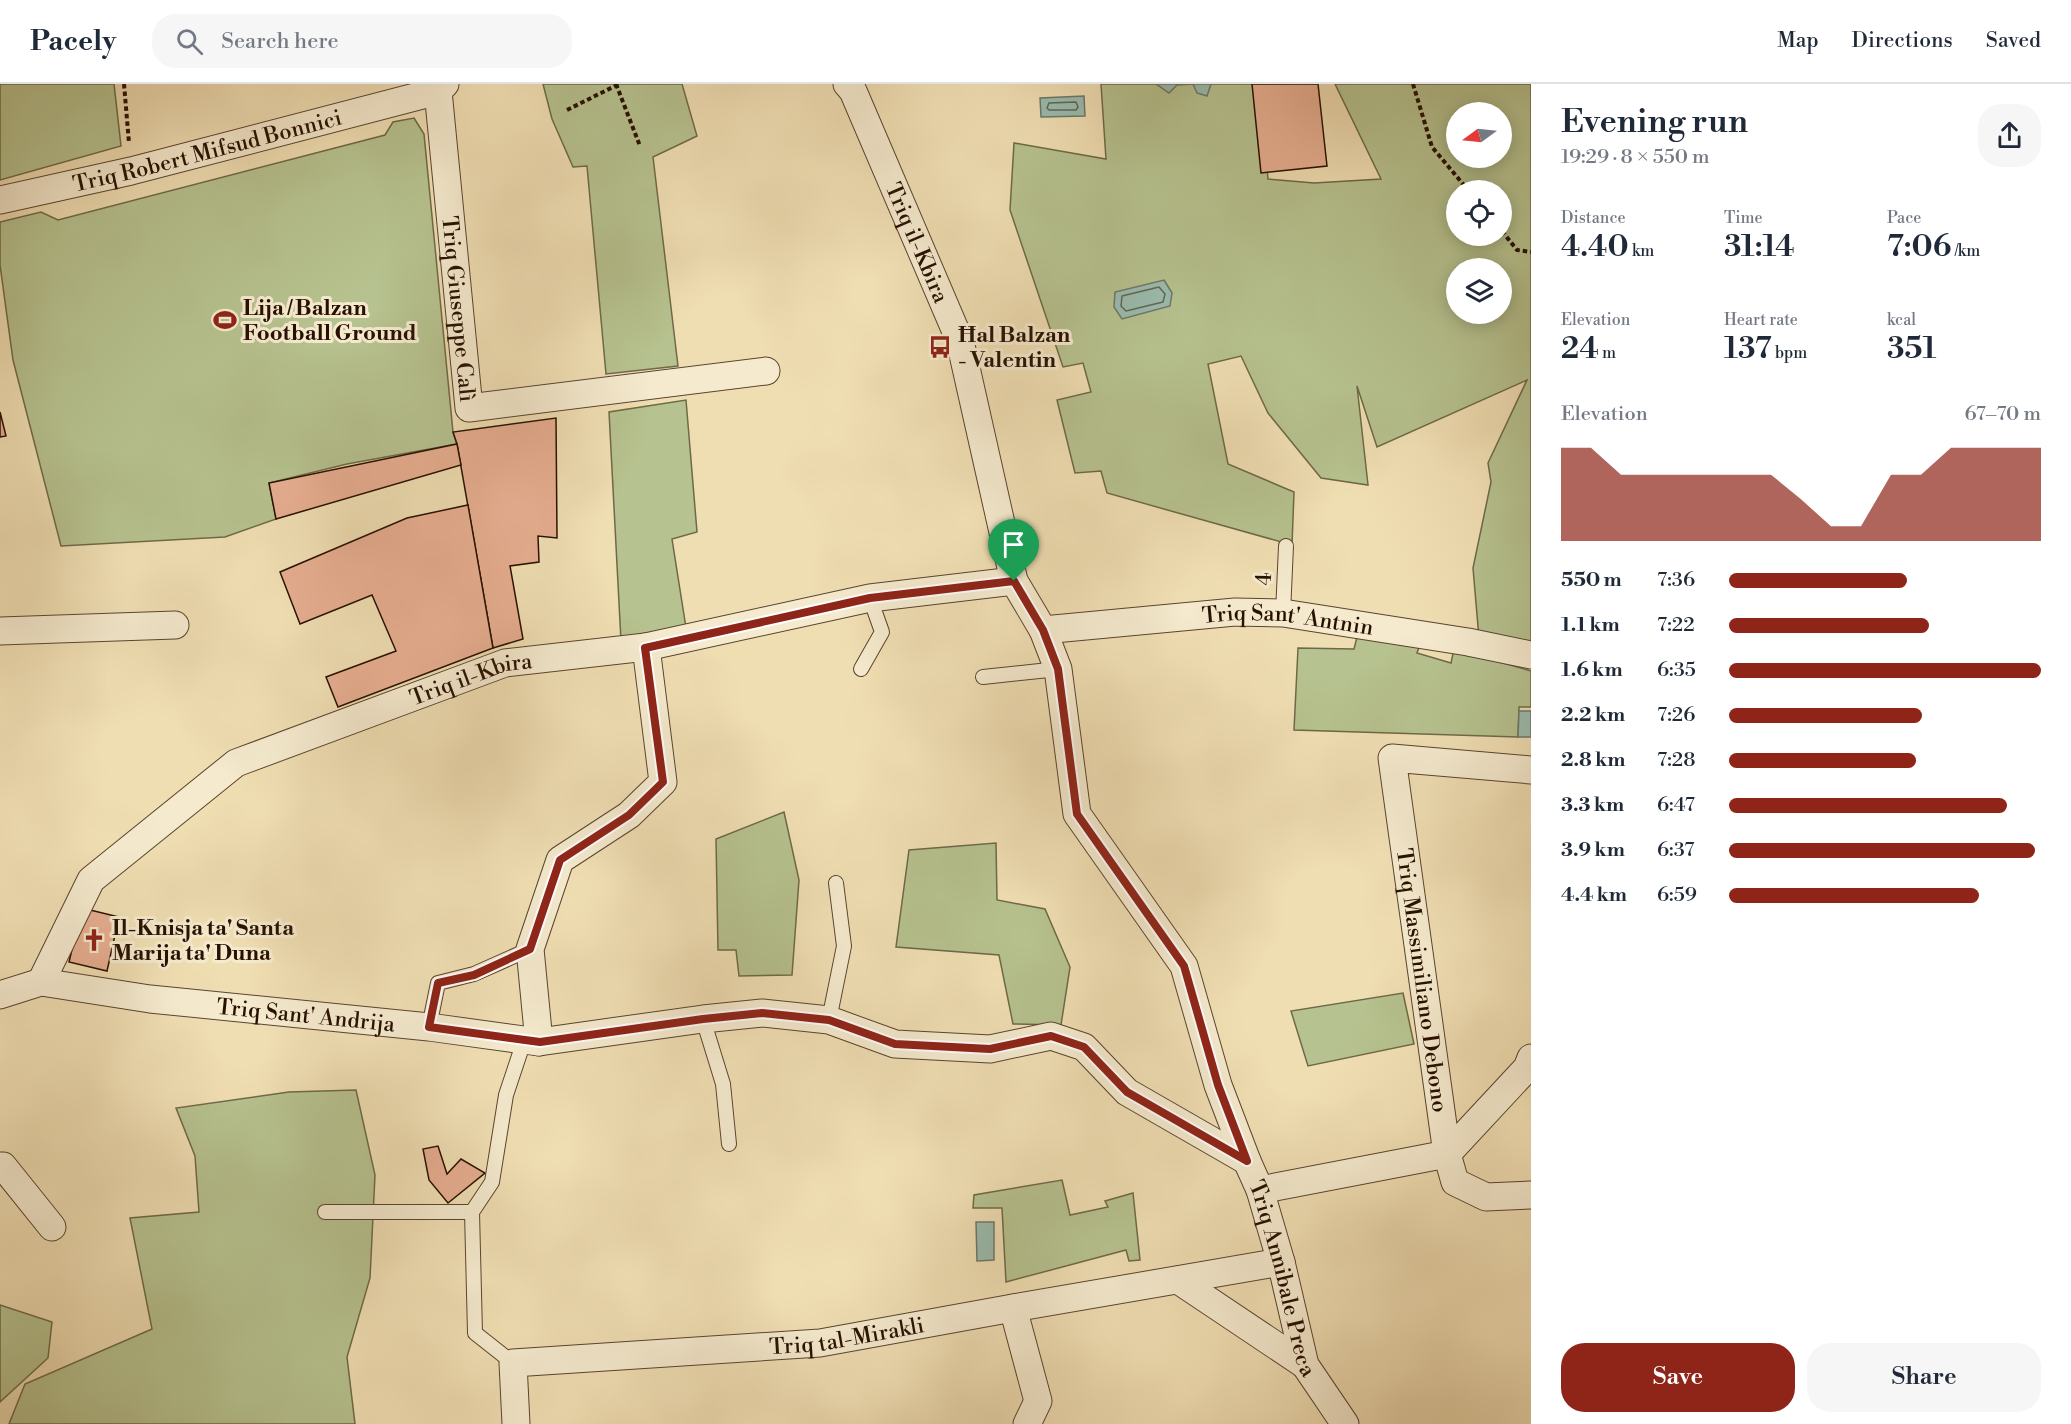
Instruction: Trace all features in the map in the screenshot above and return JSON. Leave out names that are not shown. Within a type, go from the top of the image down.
[{"type":"street","name":"Triq il-Kbira","points":[[847,84],[853,91],[960,341],[1014,581],[1043,630]]},
{"type":"street","name":"Triq Robert Mifsud Bonnici","points":[[0,200],[131,171],[442,87]]},
{"type":"street","name":"Triq Giuseppe Calì","points":[[442,87],[469,408],[766,371]]},
{"type":"street","name":"Triq il-Kbira","points":[[40,982],[91,880],[236,763],[505,663],[645,648],[870,598],[1014,581]]},
{"type":"street","name":"Triq Sant' Antnin","points":[[1043,630],[1235,612],[1283,613],[1468,642],[1531,655]]},
{"type":"street","points":[[0,630],[175,625]]},
{"type":"street","name":"Triq Annibale Preca","points":[[1043,630],[1058,669],[1077,814],[1184,966],[1218,1085],[1260,1190],[1281,1262],[1305,1365],[1345,1424]]},
{"type":"street","points":[[532,1041],[530,949],[560,860],[629,815],[663,782],[645,648]]},
{"type":"street","name":"Triq Massimiliano Debono","points":[[1447,1154],[1392,758],[1531,770]]},
{"type":"street","points":[[0,996],[40,982]]},
{"type":"street","name":"Triq Sant' Andrija","points":[[40,982],[150,999],[429,1027],[532,1041],[762,1013],[829,1020],[895,1044],[990,1049],[1051,1036],[1084,1047],[1127,1092],[1247,1161]]},
{"type":"street","points":[[1260,1190],[1447,1154],[1527,1068],[1531,1058]]},
{"type":"street","points":[[1447,1154],[1455,1182],[1486,1197],[1531,1195]]},
{"type":"street","points":[[0,1166],[3,1166],[52,1227]]},
{"type":"street","name":"Triq tal-Mirakli","points":[[513,1363],[820,1343],[1281,1262]]},
{"type":"street","points":[[1178,1280],[1305,1365]]},
{"type":"street","points":[[1013,1308],[1038,1401],[1027,1424]]},
{"type":"street","points":[[513,1363],[516,1424]]},
{"type":"lane","name":"4","points":[[1283,613],[1286,546]]},
{"type":"lane","points":[[861,669],[882,632],[870,598]]},
{"type":"lane","points":[[983,677],[1058,669]]},
{"type":"lane","points":[[829,1020],[844,946],[836,883]]},
{"type":"lane","points":[[429,1027],[438,983],[474,975],[530,949]]},
{"type":"lane","points":[[703,1019],[723,1084],[729,1144]]},
{"type":"lane","points":[[513,1363],[475,1333],[472,1212],[492,1182],[506,1095],[532,1041]]},
{"type":"lane","points":[[325,1212],[472,1212]]},
{"type":"path","points":[[124,84],[131,171]]},
{"type":"path","points":[[567,110],[617,84],[640,146]]},
{"type":"path","points":[[1413,84],[1432,147],[1460,180]]},
{"type":"path","points":[[1512,244],[1517,250],[1531,252]]},
{"type":"green space","points":[[0,84],[114,84],[121,146],[0,180]]},
{"type":"green space","points":[[543,84],[682,84],[697,136],[653,157],[678,366],[606,374],[587,166],[573,167],[552,119]]},
{"type":"green space","points":[[1101,84],[1260,84],[1268,179],[1314,183],[1381,179],[1335,84],[1531,84],[1531,646],[1479,638],[1473,568],[1491,482],[1488,463],[1527,380],[1377,447],[1357,386],[1368,485],[1321,478],[1268,413],[1241,356],[1208,364],[1228,464],[1294,492],[1292,545],[1107,493],[1101,471],[1075,473],[1057,400],[1091,392],[1083,363],[1063,367],[1010,210],[1014,143],[1106,159]]},
{"type":"green space","name":"Lija / Balzan Football Ground","points":[[414,118],[424,134],[453,432],[457,444],[347,464],[269,483],[276,519],[225,537],[61,546],[13,360],[0,265],[0,222],[41,212],[58,220],[385,135],[393,122]]},
{"type":"green space","points":[[686,400],[697,532],[672,539],[687,634],[621,641],[609,412]]},
{"type":"green space","points":[[1359,629],[1422,639],[1417,653],[1451,663],[1454,649],[1531,671],[1531,707],[1519,707],[1518,737],[1294,730],[1298,648],[1354,649]]},
{"type":"green space","points":[[784,812],[799,880],[792,975],[739,976],[736,950],[718,950],[716,839]]},
{"type":"green space","points":[[996,843],[997,900],[1045,909],[1070,967],[1061,1025],[1013,1024],[999,955],[896,947],[909,850]]},
{"type":"green space","points":[[1403,993],[1414,1044],[1308,1066],[1291,1011]]},
{"type":"green space","points":[[356,1090],[375,1175],[370,1278],[347,1357],[355,1424],[9,1424],[25,1384],[152,1329],[130,1218],[199,1212],[195,1156],[176,1108],[289,1092]]},
{"type":"green space","points":[[1062,1180],[1070,1215],[1108,1207],[1105,1201],[1133,1193],[1140,1260],[1129,1261],[1126,1250],[1006,1282],[1002,1208],[973,1208],[974,1195]]},
{"type":"green space","points":[[0,1305],[52,1322],[48,1358],[0,1402]]},
{"type":"water","points":[[1156,84],[1193,84],[1177,85],[1169,93]]},
{"type":"water","points":[[1193,84],[1211,84],[1207,96],[1197,93]]},
{"type":"water","points":[[1084,96],[1085,116],[1041,117],[1040,98]]},
{"type":"water","points":[[1164,280],[1172,293],[1170,306],[1122,319],[1114,307],[1115,292]]},
{"type":"water","points":[[1519,711],[1531,711],[1531,737],[1518,737]]},
{"type":"water","points":[[976,1222],[994,1222],[994,1260],[977,1261]]},
{"type":"building","points":[[1252,84],[1318,84],[1327,166],[1261,173]]},
{"type":"building","points":[[0,412],[6,436],[0,437]]},
{"type":"building","points":[[556,418],[557,538],[538,536],[539,562],[510,566],[523,639],[493,648],[453,432]]},
{"type":"building","points":[[457,444],[461,465],[276,519],[269,483]]},
{"type":"building","points":[[468,505],[493,648],[338,707],[326,677],[396,651],[372,595],[300,624],[280,572],[407,518]]},
{"type":"building","name":"Il-Knisja ta' Santa Marija ta' Duna","points":[[82,908],[119,917],[107,971],[69,962]]},
{"type":"building","points":[[438,1146],[447,1174],[461,1159],[485,1173],[448,1203],[429,1180],[423,1149]]},
{"type":"place","name":"Lija / Balzan Football Ground","points":[[225,320]]},
{"type":"place","name":"Ħal Balzan - Valentin","points":[[940,347]]},
{"type":"place","name":"Il-Knisja ta' Santa Marija ta' Duna","points":[[94,940]]},
{"type":"route","points":[[1014,581],[1043,630],[1058,669],[1077,814],[1184,966],[1218,1085],[1247,1161],[1127,1092],[1084,1047],[1051,1036],[990,1049],[895,1044],[829,1020],[762,1013],[540,1042],[429,1027],[438,983],[474,975],[530,949],[560,860],[629,815],[663,782],[645,648],[870,598],[1014,581]]}]
